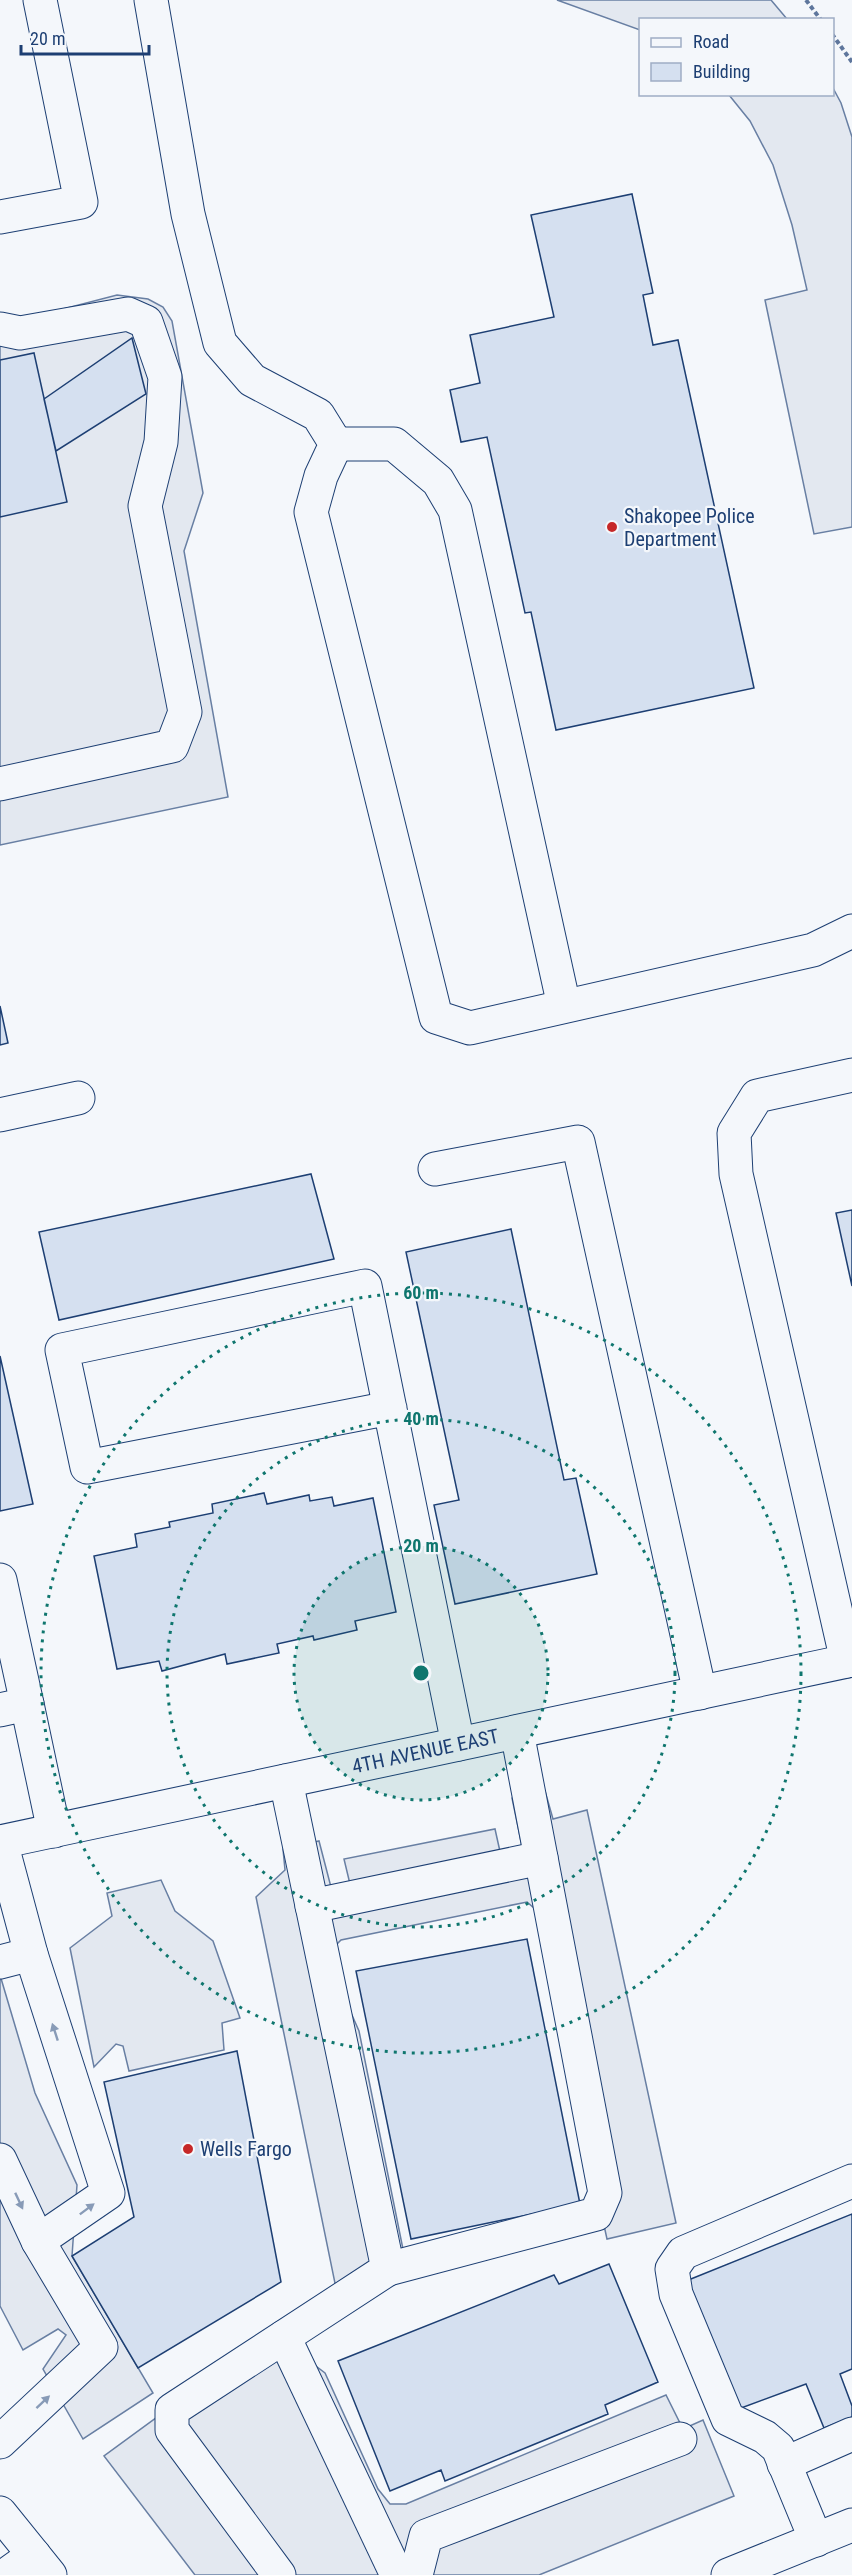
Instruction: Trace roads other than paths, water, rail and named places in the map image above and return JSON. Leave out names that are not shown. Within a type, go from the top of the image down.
[{"type":"street","points":[[0,217],[81,201],[40,0]]},
{"type":"street","points":[[151,0],[188,214],[220,343],[252,380],[318,415],[336,444]]},
{"type":"street","points":[[0,329],[20,333],[128,314],[146,322],[165,377],[161,442],[145,506],[185,712],[172,746],[0,784]]},
{"type":"street","points":[[336,444],[321,476],[311,512],[436,1017],[470,1028],[813,950],[852,931]]},
{"type":"street","points":[[336,444],[394,444],[438,481],[455,510],[564,1006]]},
{"type":"street","points":[[849,1660],[736,1174],[734,1133],[757,1096],[852,1075]]},
{"type":"street","points":[[0,1115],[78,1098]]},
{"type":"street","points":[[435,1169],[578,1142],[700,1693]]},
{"type":"street","points":[[390,1408],[87,1467],[62,1350],[365,1286],[459,1744]]},
{"type":"street","points":[[0,1580],[14,1707],[54,1831]]},
{"type":"street","name":"4TH AVENUE EAST","points":[[1,1842],[849,1660]]},
{"type":"street","points":[[279,2575],[172,2430],[172,2410],[388,2269],[596,2214],[605,2193],[517,1732]]},
{"type":"street","points":[[286,1782],[388,2269]]},
{"type":"street","points":[[1,1842],[31,1954],[108,2193],[38,2241]]},
{"type":"street","points":[[312,1906],[541,1858]]},
{"type":"street","points":[[0,1962],[31,1954]]},
{"type":"street","points":[[0,2160],[38,2241],[101,2348],[0,2442]]},
{"type":"street","points":[[816,2540],[778,2448],[765,2437],[728,2420],[676,2294],[672,2269],[683,2253],[852,2181]]},
{"type":"street","points":[[284,2337],[397,2575]]},
{"type":"street","points":[[784,2464],[852,2434]]},
{"type":"street","points":[[416,2575],[426,2536],[680,2439]]},
{"type":"street","points":[[0,2512],[42,2565],[6,2575]]},
{"type":"street","points":[[728,2575],[852,2525]]},
{"type":"place","name":"Shakopee Police Department","points":[[612,527]]},
{"type":"place","name":"Wells Fargo","points":[[188,2149]]}]
